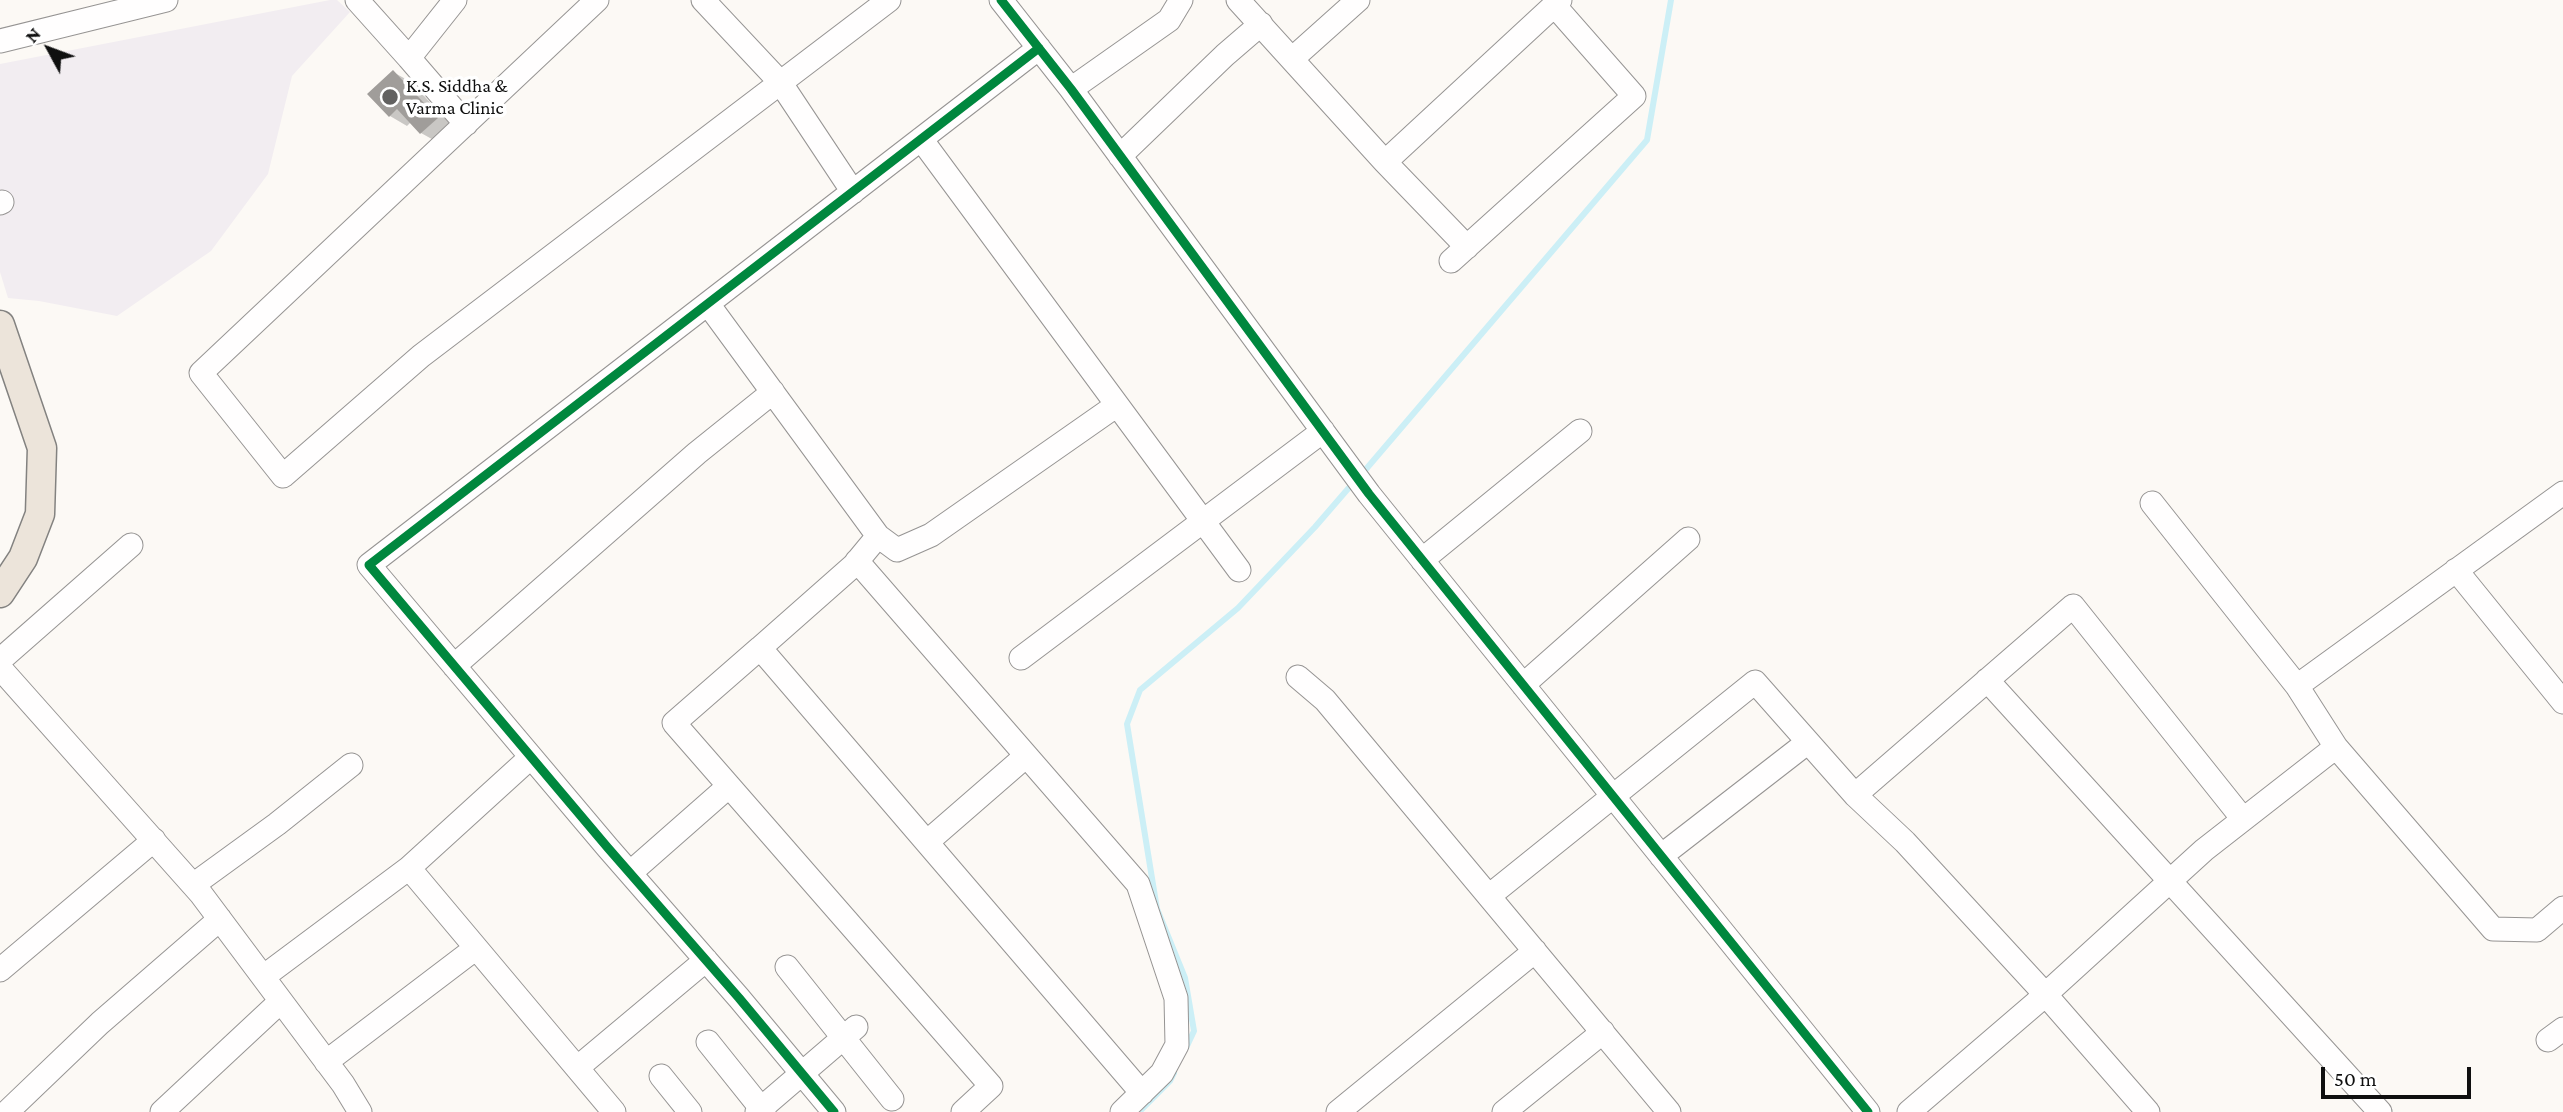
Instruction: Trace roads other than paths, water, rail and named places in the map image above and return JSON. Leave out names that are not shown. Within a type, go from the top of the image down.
[{"type":"main road","points":[[0,325],[42,448],[40,514],[23,558],[0,593]]},
{"type":"main road","points":[[0,365],[22,440],[28,504],[14,557],[0,575]]},
{"type":"street","points":[[0,41],[166,0]]},
{"type":"street","points":[[357,0],[466,124]]},
{"type":"street","points":[[409,58],[455,0]]},
{"type":"street","points":[[597,0],[201,373],[283,476],[421,355],[889,0]]},
{"type":"street","points":[[704,0],[780,82],[853,192]]},
{"type":"street","points":[[1001,0],[1071,89],[1358,478],[1868,1112]]},
{"type":"street","points":[[1071,89],[1169,20],[1181,0]]},
{"type":"street","points":[[1238,0],[1385,162],[1459,254],[1634,96],[1557,3],[1385,162]]},
{"type":"street","points":[[1292,59],[1358,0]]},
{"type":"street","points":[[1120,156],[1261,24]]},
{"type":"street","points":[[834,1112],[369,565],[1039,48]]},
{"type":"street","points":[[921,139],[1239,569]]},
{"type":"street","points":[[708,304],[878,536],[897,550],[931,535],[1117,405]]},
{"type":"street","points":[[454,666],[697,453],[773,393]]},
{"type":"street","points":[[1021,658],[1323,431]]},
{"type":"street","points":[[1422,560],[1580,431]]},
{"type":"street","points":[[2297,685],[2563,493]]},
{"type":"street","points":[[2152,503],[2297,685],[2336,747],[2493,929],[2537,930],[2563,908]]},
{"type":"street","points":[[878,536],[857,561],[674,723],[991,1086],[963,1112]]},
{"type":"street","points":[[1523,685],[1688,539]]},
{"type":"street","points":[[0,660],[131,545]]},
{"type":"street","points":[[857,561],[1138,884],[1176,998],[1178,1045],[1162,1073],[1122,1112]]},
{"type":"street","points":[[2456,570],[2563,702]]},
{"type":"street","points":[[1855,795],[2073,606],[2243,819]]},
{"type":"street","points":[[760,648],[1142,1093]]},
{"type":"street","points":[[0,668],[193,885],[281,1000],[360,1112]]},
{"type":"street","points":[[1298,677],[1325,700],[1669,1112]]},
{"type":"street","points":[[1987,680],[2380,1112]]},
{"type":"street","points":[[1489,896],[1755,682],[1855,795],[1905,842],[2046,994],[2148,1112]]},
{"type":"street","points":[[1661,856],[1808,742]]},
{"type":"street","points":[[1909,1112],[2046,994],[2170,881],[2243,819],[2336,747]]},
{"type":"street","points":[[927,842],[1026,755]]},
{"type":"street","points":[[263,977],[409,868],[531,757]]},
{"type":"street","points":[[193,885],[277,824],[351,765]]},
{"type":"street","points":[[630,873],[729,786]]},
{"type":"street","points":[[0,970],[153,841]]},
{"type":"street","points":[[409,868],[614,1112]]},
{"type":"street","points":[[7,1112],[100,1023],[220,919]]},
{"type":"street","points":[[326,1062],[476,948]]},
{"type":"street","points":[[1338,1112],[1535,951]]},
{"type":"street","points":[[577,1068],[706,960]]},
{"type":"street","points":[[787,967],[849,1032],[892,1099]]},
{"type":"street","points":[[162,1112],[281,1000]]},
{"type":"street","points":[[708,1042],[761,1111],[849,1032]]},
{"type":"street","points":[[1504,1112],[1603,1032]]},
{"type":"street","points":[[661,1076],[690,1112]]},
{"type":"waterway","points":[[1361,475],[1647,140],[1671,0]]},
{"type":"waterway","points":[[1186,1048],[1194,1031],[1185,978],[1157,909],[1127,724],[1140,690],[1238,608],[1353,483]]},
{"type":"waterway","points":[[1139,1112],[1170,1081],[1174,1073]]},
{"type":"place","name":"K.S. Siddha & Varma Clinic","points":[[390,97]]}]
